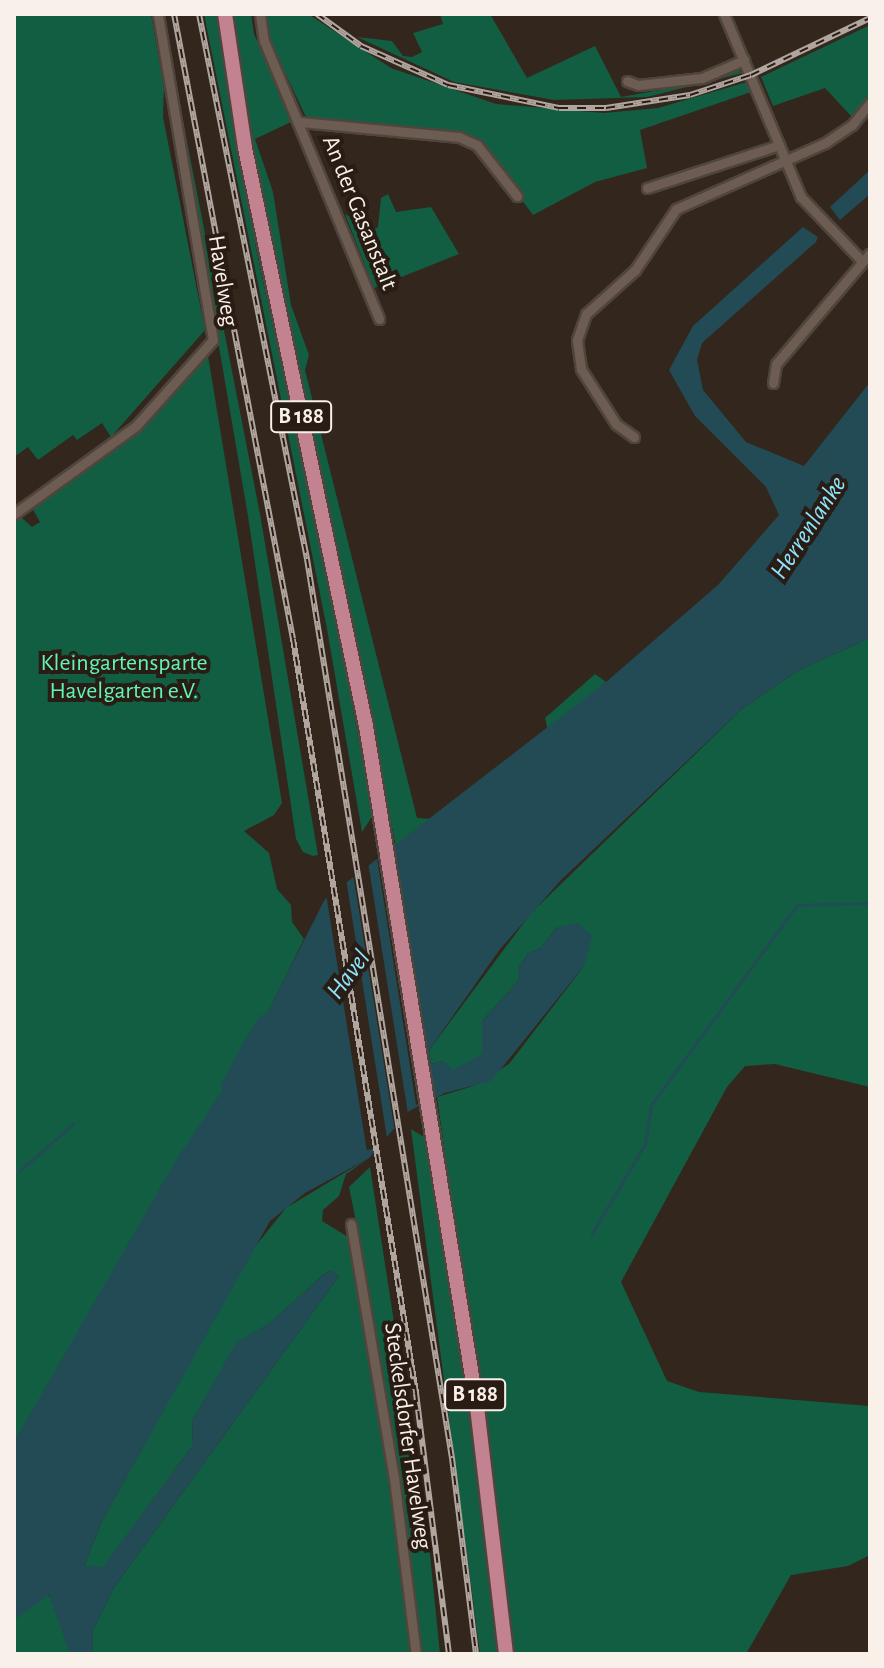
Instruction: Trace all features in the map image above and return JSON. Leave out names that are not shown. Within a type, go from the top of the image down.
[{"type":"main road","name":"B 188","points":[[225,14],[245,148],[346,622],[381,818],[481,1435],[506,1654]]},
{"type":"street","name":"Havelweg","points":[[14,514],[136,426],[213,340],[158,14]]},
{"type":"street","name":"An der Gasanstalt","points":[[260,14],[264,41],[301,122],[379,319]]},
{"type":"street","points":[[724,14],[807,206],[866,257],[776,364],[773,383]]},
{"type":"street","points":[[627,81],[638,85],[702,78],[744,60]]},
{"type":"street","points":[[634,437],[616,424],[581,369],[577,340],[586,314],[635,270],[676,209],[842,133],[870,103]]},
{"type":"street","name":"An der Gasanstalt","points":[[301,122],[459,137],[477,145],[517,196]]},
{"type":"street","points":[[647,188],[779,145]]},
{"type":"street","name":"Steckelsdorfer Havelweg","points":[[351,1224],[394,1478],[416,1654]]},
{"type":"green space","points":[[14,14],[151,14],[164,88],[163,117],[205,330],[111,437],[102,423],[77,440],[73,435],[38,460],[28,447],[14,457]]},
{"type":"green space","points":[[162,14],[260,514],[318,855],[313,856],[303,852],[296,839],[248,516]]},
{"type":"green space","points":[[204,14],[218,14],[256,248],[337,624],[373,815],[362,832],[327,629]]},
{"type":"green space","points":[[233,14],[251,14],[254,34],[293,121],[255,139],[273,192],[291,305],[309,355],[305,370],[417,818],[433,819],[396,847],[243,102]]},
{"type":"green space","points":[[265,14],[308,14],[391,68],[496,104],[604,113],[658,108],[747,82],[751,92],[640,130],[647,168],[595,182],[533,215],[479,143],[314,121],[305,115],[268,37]]},
{"type":"green space","points":[[440,14],[490,14],[527,78],[595,46],[621,97],[704,82],[736,69],[743,73],[647,97],[554,100],[454,82],[357,37],[392,41],[403,56],[412,57],[422,52],[413,33],[443,24]]},
{"type":"green space","points":[[870,25],[870,95],[852,117],[825,88],[773,106],[761,77]]},
{"type":"green space","points":[[388,194],[396,212],[431,207],[459,254],[374,288],[345,214],[373,230],[378,227],[381,198]]},
{"type":"green space","name":"Kleingartensparte Havelgarten e.V.","points":[[208,356],[282,803],[274,815],[244,831],[269,853],[277,889],[291,905],[292,922],[304,939],[266,1016],[244,1042],[224,1088],[14,1442],[14,521],[21,517],[32,527],[40,522],[32,508],[137,433]]},
{"type":"green space","points":[[870,638],[870,1087],[775,1064],[745,1066],[727,1087],[621,1282],[667,1381],[699,1392],[870,1406],[870,1555],[848,1566],[791,1575],[746,1654],[511,1654],[500,1541],[437,1097],[473,1086],[509,1064],[584,966],[557,927],[541,948],[528,953],[518,969],[520,979],[482,1021],[483,1054],[453,1071],[443,1061],[431,1064],[429,1050],[531,913],[742,709],[799,670]]},
{"type":"green space","points":[[595,674],[606,682],[548,731],[545,718]]},
{"type":"green space","points":[[411,1129],[424,1137],[467,1400],[497,1654],[480,1654]]},
{"type":"green space","points":[[369,1158],[346,1174],[339,1196],[323,1210],[322,1221],[348,1237],[359,1236],[349,1187],[370,1167],[430,1555],[440,1654],[92,1654],[93,1630],[113,1589],[339,1276],[330,1271],[323,1275],[270,1323],[237,1343],[192,1421],[193,1445],[103,1568],[84,1566],[102,1521],[250,1253],[286,1208]]},
{"type":"green space","points":[[44,1594],[52,1597],[70,1654],[14,1654],[14,1620]]},
{"type":"water","points":[[870,170],[870,194],[840,220],[830,207]]},
{"type":"water","points":[[803,227],[818,237],[816,242],[702,343],[697,360],[703,390],[746,442],[804,466],[870,382],[870,638],[799,670],[742,709],[561,880],[500,949],[429,1050],[431,1064],[443,1061],[453,1070],[482,1054],[482,1021],[520,979],[518,969],[528,953],[541,948],[557,927],[578,923],[592,936],[584,966],[491,1081],[445,1093],[409,1111],[369,1158],[305,1193],[270,1221],[102,1521],[84,1566],[103,1567],[193,1445],[192,1421],[236,1343],[270,1323],[323,1275],[332,1270],[339,1276],[113,1589],[93,1630],[92,1654],[70,1654],[49,1595],[14,1620],[14,1442],[175,1162],[224,1088],[221,1084],[244,1042],[260,1015],[266,1015],[325,899],[606,682],[718,585],[779,515],[766,487],[695,416],[669,370],[693,326]]},
{"type":"pier","points":[[394,844],[435,1102],[416,1105],[375,847]]},
{"type":"pier","points":[[368,862],[409,1120],[396,1138],[353,874]]},
{"type":"pier","points":[[346,879],[388,1147],[367,1150],[324,882]]},
{"type":"waterway","points":[[591,1235],[645,1144],[651,1105],[797,905],[870,903]]},
{"type":"waterway","points":[[19,1171],[73,1124]]},
{"type":"railway","points":[[174,14],[293,639],[416,1393],[449,1654]]},
{"type":"railway","points":[[199,14],[307,559],[452,1458],[476,1654]]},
{"type":"railway","points":[[317,14],[361,46],[448,85],[559,108],[606,108],[690,95],[751,75],[870,18]]},
{"type":"water label","name":"Herrenlanke","points":[[809,528]]},
{"type":"water label","name":"Havel","points":[[349,975]]}]
